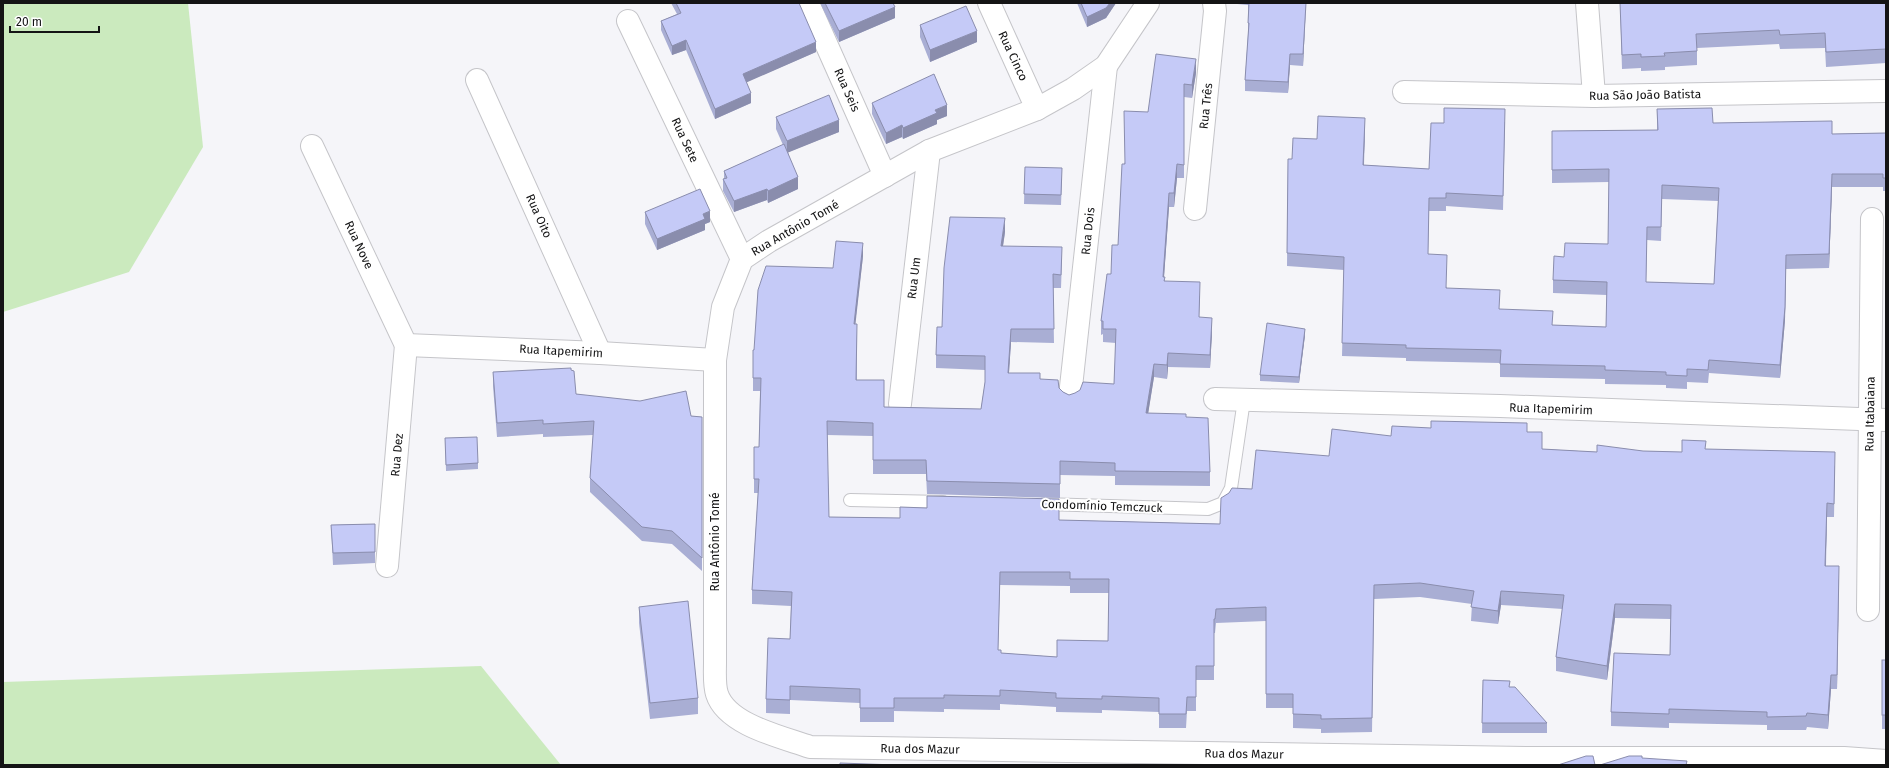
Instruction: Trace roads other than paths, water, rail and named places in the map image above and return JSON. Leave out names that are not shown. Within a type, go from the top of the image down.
[{"type":"street","name":"Rua Seis","points":[[808,3],[885,176]]},
{"type":"street","name":"Rua Cinco","points":[[988,3],[1037,109]]},
{"type":"street","name":"Rua Antônio Tomé","points":[[751,726],[728,713],[717,694],[715,663],[715,360],[723,307],[742,260],[769,241],[929,151],[1037,109],[1073,89],[1106,66],[1148,3]]},
{"type":"street","name":"Rua Três","points":[[1195,209],[1215,11],[1214,3]]},
{"type":"street","points":[[1587,3],[1594,96]]},
{"type":"street","name":"Rua Sete","points":[[628,21],[742,260]]},
{"type":"street","name":"Rua Dois","points":[[1070,396],[1106,66]]},
{"type":"street","name":"Rua Oito","points":[[477,80],[600,353]]},
{"type":"street","name":"Rua São João Batista","points":[[1404,92],[1594,96],[1886,91]]},
{"type":"street","name":"Rua Nove","points":[[312,146],[406,345]]},
{"type":"street","name":"Rua Um","points":[[900,404],[929,151]]},
{"type":"street","name":"Rua Itabaiana","points":[[1868,610],[1878,420],[1872,219]]},
{"type":"street","name":"Rua Itapemirim","points":[[406,345],[600,353],[715,360]]},
{"type":"street","name":"Rua Dez","points":[[387,566],[406,345]]},
{"type":"street","name":"Rua Itapemirim","points":[[1215,399],[1492,406],[1878,420]]},
{"type":"street","name":"Rua dos Mazur","points":[[751,726],[810,756],[1531,762],[1844,758],[1886,761]]},
{"type":"lane","name":"Condomínio Temczuck","points":[[1032,504],[1208,509],[1223,503],[1231,488],[1244,400]]},
{"type":"lane","points":[[850,500],[953,502]]}]
